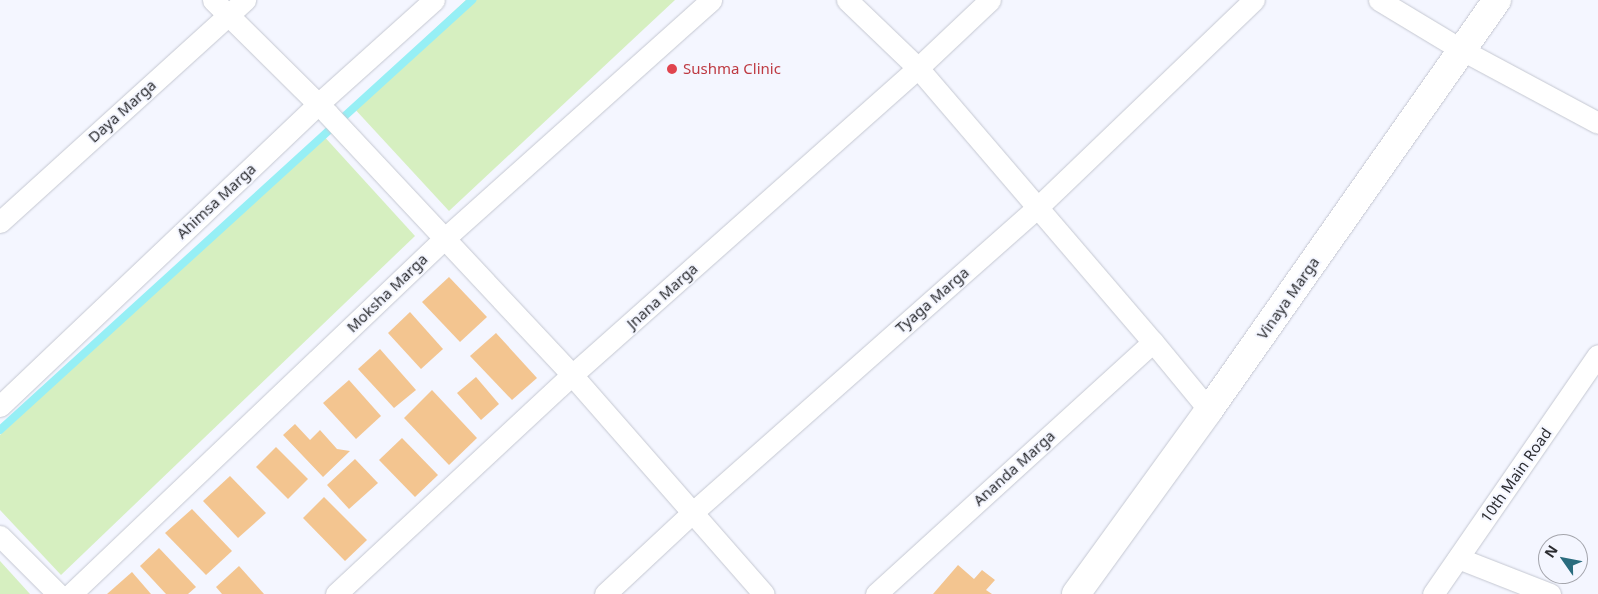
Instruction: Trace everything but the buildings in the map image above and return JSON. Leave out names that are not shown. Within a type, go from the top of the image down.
[{"type":"street","points":[[213,0],[323,110],[445,238],[572,375],[764,594]]},
{"type":"street","name":"Daya Marga","points":[[0,222],[245,0]]},
{"type":"street","name":"Ahimsa Marga","points":[[0,406],[323,110],[434,0]]},
{"type":"street","name":"Moksha Marga","points":[[71,594],[445,238],[711,0]]},
{"type":"street","points":[[847,0],[918,68],[1154,342],[1209,410]]},
{"type":"street","name":"Jnana Marga","points":[[336,594],[572,375],[918,68],[990,0]]},
{"type":"street","name":"Tyaga Marga","points":[[605,594],[692,513],[1038,207],[1254,0]]},
{"type":"street","points":[[1379,0],[1462,50],[1598,123]]},
{"type":"street","name":"Vinaya Marga","points":[[1076,594],[1209,410],[1497,0]]},
{"type":"street","name":"Ananda Marga","points":[[876,594],[1154,342]]},
{"type":"street","name":"10th Main Road","points":[[1433,594],[1598,355]]},
{"type":"street","points":[[0,536],[58,594]]},
{"type":"street","points":[[1458,558],[1550,594]]},
{"type":"green space","points":[[466,0],[675,0],[449,211],[352,106]]},
{"type":"green space","points":[[321,133],[415,236],[61,575],[0,510],[0,435]]},
{"type":"green space","points":[[0,561],[30,594],[0,594]]},
{"type":"waterway","points":[[0,430],[472,0]]},
{"type":"place","name":"Sushma Clinic","points":[[672,69]]}]
